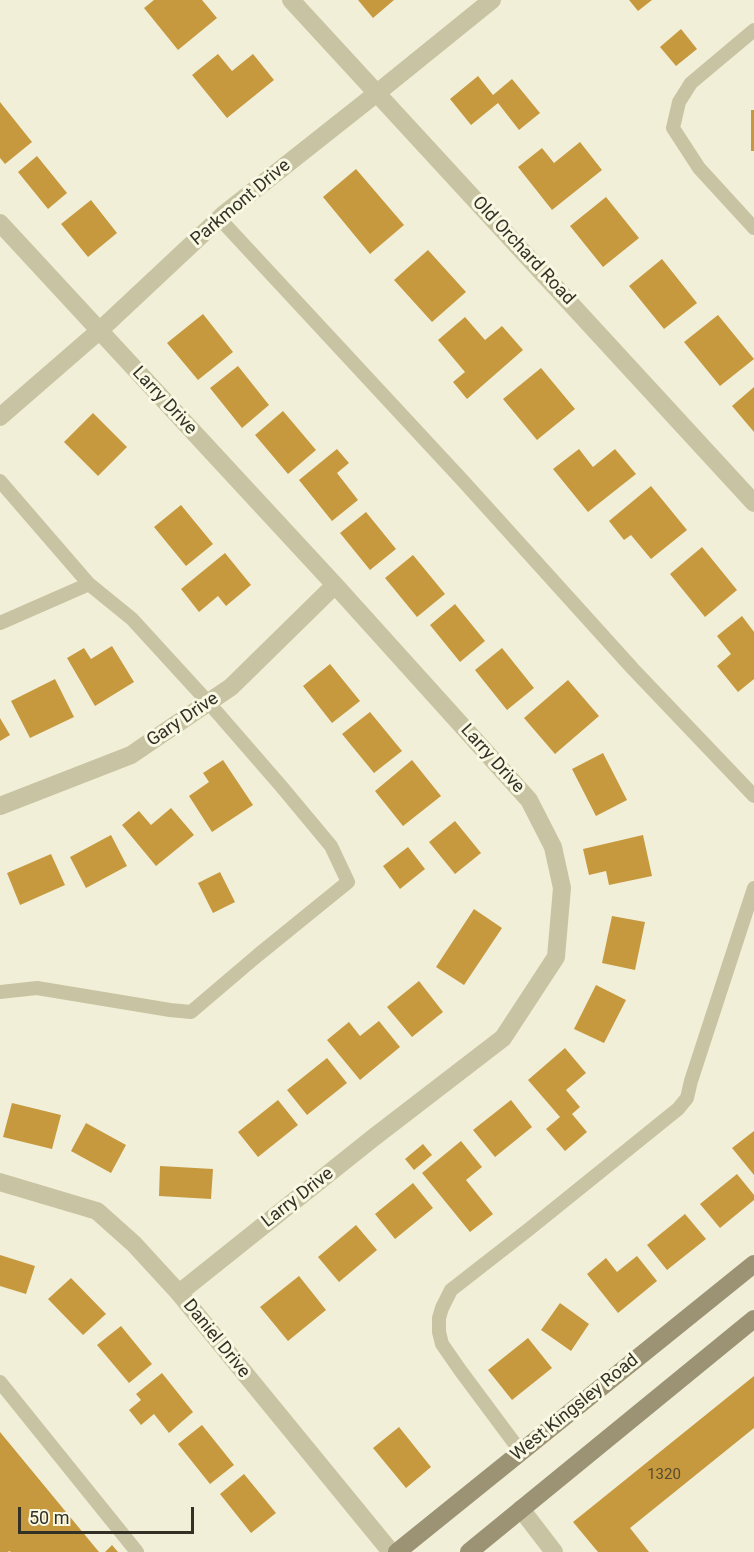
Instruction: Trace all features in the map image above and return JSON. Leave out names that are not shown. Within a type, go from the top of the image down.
[{"type":"main road","name":"West Kingsley Road","points":[[397,1552],[754,1264]]},
{"type":"main road","points":[[469,1552],[754,1318]]},
{"type":"street","name":"Old Orchard Road","points":[[291,0],[754,503]]},
{"type":"street","name":"Parkmont Drive","points":[[0,417],[99,331],[219,218],[492,0]]},
{"type":"street","name":"Larry Drive","points":[[0,223],[335,585],[529,800],[553,847],[562,888],[556,957],[503,1038],[178,1293]]},
{"type":"street","name":"Gary Drive","points":[[0,807],[131,755],[231,687],[335,585]]},
{"type":"street","name":"Daniel Drive","points":[[0,1182],[97,1211],[134,1244],[178,1293],[391,1552]]},
{"type":"street","points":[[521,1509],[554,1552]]},
{"type":"lane","points":[[754,30],[691,83],[679,102],[673,128],[699,168],[754,228]]},
{"type":"lane","points":[[219,218],[457,474],[633,669],[754,796]]},
{"type":"lane","points":[[0,481],[89,584],[132,619],[208,702],[331,846],[348,882],[191,1012],[37,988],[0,992]]},
{"type":"lane","points":[[0,623],[89,584]]},
{"type":"lane","points":[[521,1452],[442,1344],[439,1332],[442,1308],[451,1290],[678,1109],[687,1098],[754,888]]},
{"type":"lane","points":[[0,1382],[137,1552]]},
{"type":"building","points":[[154,0],[202,0],[217,18],[178,50],[144,8]]},
{"type":"building","points":[[358,0],[394,0],[373,18]]},
{"type":"building","points":[[629,0],[652,0],[638,11]]},
{"type":"building","points":[[681,29],[697,49],[676,66],[660,47]]},
{"type":"building","points":[[218,54],[232,71],[253,54],[274,80],[227,118],[192,75]]},
{"type":"building","points":[[478,76],[493,95],[512,79],[540,113],[519,130],[498,103],[471,125],[450,99]]},
{"type":"building","points":[[0,102],[32,142],[5,164],[0,158]]},
{"type":"building","points":[[751,110],[754,110],[754,151],[751,151]]},
{"type":"building","points":[[580,142],[602,170],[552,210],[518,167],[542,148],[554,163]]},
{"type":"building","points":[[37,156],[67,193],[48,209],[18,172]]},
{"type":"building","points":[[356,169],[404,225],[370,254],[323,197]]},
{"type":"building","points":[[606,197],[639,238],[603,267],[570,226]]},
{"type":"building","points":[[91,200],[117,233],[88,257],[61,224]]},
{"type":"building","points":[[428,250],[466,292],[432,322],[394,280]]},
{"type":"building","points":[[662,259],[697,303],[664,329],[629,286]]},
{"type":"building","points":[[203,314],[233,352],[198,380],[167,343]]},
{"type":"building","points":[[718,315],[754,359],[720,386],[684,342]]},
{"type":"building","points":[[465,317],[485,340],[502,326],[523,350],[467,399],[453,382],[465,372],[438,340]]},
{"type":"building","points":[[238,366],[269,405],[242,428],[210,388]]},
{"type":"building","points":[[541,368],[575,409],[537,440],[503,399]]},
{"type":"building","points":[[754,387],[754,432],[732,406]]},
{"type":"building","points":[[283,411],[316,450],[288,474],[255,435]]},
{"type":"building","points":[[93,413],[127,447],[98,476],[64,442]]},
{"type":"building","points":[[337,449],[349,463],[337,473],[358,500],[332,521],[299,480]]},
{"type":"building","points":[[579,449],[593,467],[615,449],[636,474],[588,512],[553,469]]},
{"type":"building","points":[[651,486],[687,530],[651,559],[631,535],[624,540],[609,521]]},
{"type":"building","points":[[181,505],[213,544],[186,566],[154,527]]},
{"type":"building","points":[[366,512],[396,549],[370,570],[340,533]]},
{"type":"building","points":[[702,547],[737,590],[705,617],[670,574]]},
{"type":"building","points":[[225,553],[251,585],[226,606],[218,596],[199,612],[181,589]]},
{"type":"building","points":[[413,555],[445,594],[417,617],[385,578]]},
{"type":"building","points":[[455,604],[485,641],[460,662],[430,625]]},
{"type":"building","points":[[742,616],[754,632],[754,679],[738,692],[717,666],[731,654],[717,636]]},
{"type":"building","points":[[112,646],[134,682],[95,706],[67,658],[84,648],[91,659]]},
{"type":"building","points":[[502,648],[534,688],[507,710],[475,670]]},
{"type":"building","points":[[330,664],[360,701],[332,723],[303,686]]},
{"type":"building","points":[[55,679],[74,717],[30,738],[11,701]]},
{"type":"building","points":[[568,680],[599,716],[555,754],[524,718]]},
{"type":"building","points":[[370,712],[402,751],[374,773],[342,734]]},
{"type":"building","points":[[0,718],[10,735],[0,741]]},
{"type":"building","points":[[603,753],[627,800],[596,816],[572,769]]},
{"type":"building","points":[[223,760],[253,805],[212,832],[189,796],[209,782],[203,773]]},
{"type":"building","points":[[412,760],[441,796],[403,826],[375,791]]},
{"type":"building","points":[[171,808],[194,835],[156,866],[122,825],[139,811],[151,825]]},
{"type":"building","points":[[455,821],[481,853],[455,874],[429,842]]},
{"type":"building","points":[[111,835],[127,866],[86,888],[70,857]]},
{"type":"building","points":[[643,835],[652,876],[609,885],[606,871],[589,875],[583,849]]},
{"type":"building","points":[[408,847],[425,869],[400,889],[383,866]]},
{"type":"building","points":[[51,854],[65,885],[20,905],[7,873]]},
{"type":"building","points":[[220,872],[235,902],[213,913],[198,883]]},
{"type":"building","points":[[474,909],[502,928],[464,985],[436,967]]},
{"type":"building","points":[[612,916],[645,922],[635,970],[602,963]]},
{"type":"building","points":[[419,981],[443,1012],[412,1037],[387,1007]]},
{"type":"building","points":[[596,985],[626,1000],[604,1043],[574,1029]]},
{"type":"building","points":[[379,1021],[400,1047],[360,1080],[327,1040],[349,1022],[360,1036]]},
{"type":"building","points":[[565,1048],[586,1073],[566,1090],[580,1107],[572,1114],[587,1132],[565,1151],[546,1129],[560,1117],[528,1080]]},
{"type":"building","points":[[327,1058],[347,1083],[307,1115],[287,1090]]},
{"type":"building","points":[[278,1100],[298,1125],[258,1157],[238,1132]]},
{"type":"building","points":[[511,1100],[532,1127],[495,1157],[473,1130]]},
{"type":"building","points":[[12,1103],[61,1115],[52,1149],[3,1137]]},
{"type":"building","points":[[86,1123],[126,1145],[111,1173],[71,1151]]},
{"type":"building","points":[[754,1131],[754,1175],[732,1148]]},
{"type":"building","points":[[461,1141],[482,1167],[466,1180],[493,1214],[470,1232],[422,1173]]},
{"type":"building","points":[[423,1144],[432,1155],[414,1170],[405,1159]]},
{"type":"building","points":[[160,1166],[213,1169],[211,1199],[159,1196]]},
{"type":"building","points":[[737,1174],[754,1195],[754,1200],[720,1228],[700,1204]]},
{"type":"building","points":[[413,1183],[433,1208],[395,1239],[375,1214]]},
{"type":"building","points":[[685,1214],[706,1239],[667,1270],[647,1245]]},
{"type":"building","points":[[356,1225],[377,1250],[339,1282],[318,1257]]},
{"type":"building","points":[[0,1255],[35,1266],[26,1294],[0,1286]]},
{"type":"building","points":[[637,1256],[657,1281],[618,1313],[587,1274],[606,1258],[617,1272]]},
{"type":"building","points":[[299,1276],[326,1310],[288,1341],[260,1307]]},
{"type":"building","points":[[71,1278],[106,1314],[83,1335],[48,1299]]},
{"type":"building","points":[[560,1303],[589,1324],[571,1351],[541,1330]]},
{"type":"building","points":[[121,1326],[152,1364],[129,1383],[97,1345]]},
{"type":"building","points":[[528,1338],[552,1368],[512,1400],[488,1370]]},
{"type":"building","points":[[162,1373],[193,1412],[169,1433],[154,1414],[141,1425],[129,1410],[141,1400],[136,1394]]},
{"type":"building","points":[[754,1376],[754,1428],[630,1528],[649,1552],[598,1552],[573,1522]]},
{"type":"building","points":[[202,1425],[234,1465],[210,1484],[178,1444]]},
{"type":"building","points":[[399,1427],[431,1467],[406,1488],[373,1448]]},
{"type":"building","points":[[0,1432],[99,1552],[0,1552]]},
{"type":"building","points":[[244,1474],[276,1513],[251,1533],[220,1494]]},
{"type":"building","points":[[112,1545],[118,1552],[105,1552]]}]
